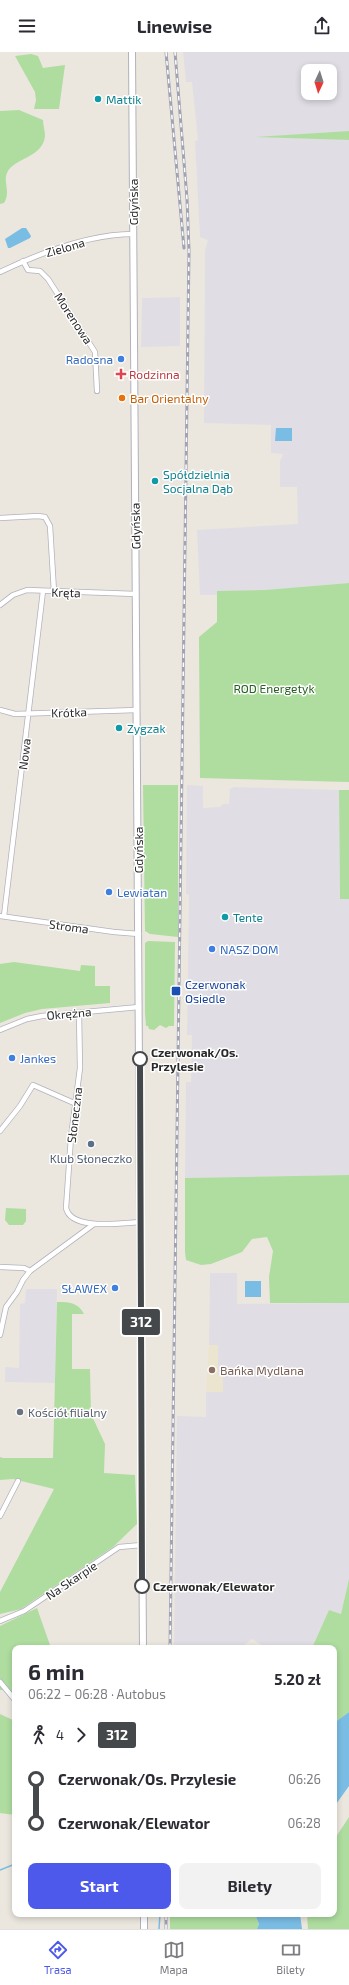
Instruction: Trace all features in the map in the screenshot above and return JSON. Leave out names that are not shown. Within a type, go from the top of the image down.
[{"type":"main road","name":"Gdyńska","points":[[132,52],[143,1645]]},
{"type":"main road","points":[[144,1917],[144,1929]]},
{"type":"street","name":"Zielona","points":[[0,272],[23,261],[79,243],[118,234],[133,234]]},
{"type":"street","name":"Morenowa","points":[[23,261],[28,270],[40,271],[48,279],[91,344],[96,358],[97,392]]},
{"type":"street","points":[[0,518],[38,516],[44,517],[48,521],[50,526],[54,592]]},
{"type":"street","name":"Kręta","points":[[0,605],[13,595],[27,590],[136,594]]},
{"type":"street","name":"Nowa","points":[[2,916],[43,591]]},
{"type":"street","name":"Krótka","points":[[0,710],[15,714],[137,710]]},
{"type":"street","name":"Stroma","points":[[2,916],[114,932],[139,934]]},
{"type":"street","name":"Okrężna","points":[[0,1030],[27,1019],[78,1012],[139,1007]]},
{"type":"street","name":"Słoneczna","points":[[78,1012],[80,1068],[74,1103],[66,1208],[70,1217],[94,1224],[140,1222]]},
{"type":"street","points":[[0,1131],[20,1106],[33,1085],[74,1103]]},
{"type":"street","points":[[0,1335],[2,1318],[6,1307],[17,1292],[23,1280],[30,1272],[94,1224]]},
{"type":"street","points":[[0,1267],[24,1268],[30,1272]]},
{"type":"street","points":[[0,1516],[18,1481]]},
{"type":"street","name":"Na Skarpie","points":[[0,1621],[24,1611],[119,1547],[142,1545]]},
{"type":"street","points":[[0,1682],[12,1696]]},
{"type":"shaded area","points":[[183,52],[349,52],[349,131],[261,137],[349,140],[349,583],[265,590],[217,592],[217,595],[200,595],[197,530],[298,524],[297,487],[280,487],[280,461],[283,454],[271,453],[271,425],[204,423],[205,250],[208,240],[200,237],[195,141],[198,140],[192,82],[186,82]]},
{"type":"shaded area","points":[[180,297],[180,346],[141,347],[142,298]]},
{"type":"shaded area","points":[[187,785],[203,786],[203,808],[220,807],[223,804],[229,804],[230,789],[234,787],[339,790],[340,899],[349,899],[349,1175],[185,1178],[186,1082],[191,1082],[192,1035],[187,1035],[189,895],[186,894]]},
{"type":"shaded area","points":[[210,1273],[237,1273],[237,1304],[349,1303],[349,1579],[341,1614],[329,1610],[313,1645],[262,1645],[252,1639],[244,1645],[174,1645],[177,1416],[206,1417],[206,1392],[223,1392],[218,1376],[218,1345],[209,1345]]},
{"type":"shaded area","points":[[26,1289],[57,1289],[55,1383],[5,1382],[5,1367],[19,1368],[20,1304],[25,1303]]},
{"type":"shaded area","name":"Bańka Mydlana","points":[[209,1345],[218,1345],[218,1375],[223,1378],[223,1392],[206,1392]]},
{"type":"green space","points":[[31,54],[38,56],[43,68],[65,65],[59,109],[34,109],[36,100],[35,92],[15,56]]},
{"type":"green space","points":[[19,110],[43,120],[45,136],[39,149],[10,168],[6,176],[6,199],[4,203],[0,204],[0,111]]},
{"type":"green space","points":[[349,131],[349,140],[255,137]]},
{"type":"green space","name":"ROD Energetyk","points":[[349,583],[349,782],[200,778],[199,637],[217,622],[217,591],[265,590]]},
{"type":"green space","points":[[143,785],[178,785],[178,937],[150,934],[145,931]]},
{"type":"green space","points":[[339,790],[349,790],[349,899],[340,899]]},
{"type":"green space","points":[[148,941],[175,942],[174,1026],[169,1026],[166,1028],[160,1025],[154,1030],[149,1029],[148,1026],[146,1026],[145,1013],[145,943]]},
{"type":"green space","points":[[14,962],[80,971],[81,965],[95,966],[95,986],[110,986],[110,1003],[42,1009],[25,1013],[0,1023],[0,964]]},
{"type":"green space","points":[[349,1175],[349,1303],[270,1303],[269,1277],[273,1251],[267,1237],[252,1239],[242,1252],[211,1264],[201,1265],[186,1260],[185,1178]]},
{"type":"green space","points":[[6,1208],[26,1209],[26,1221],[23,1225],[9,1225],[5,1220]]},
{"type":"green space","points":[[57,1302],[76,1305],[84,1314],[72,1314],[72,1369],[90,1369],[91,1414],[105,1444],[104,1473],[135,1475],[137,1524],[113,1547],[21,1609],[0,1614],[0,1592],[54,1489],[13,1479],[0,1480],[0,1457],[53,1458]]},
{"type":"green space","points":[[349,1579],[349,1712],[337,1721],[337,1645],[313,1645],[329,1610],[341,1614]]},
{"type":"green space","points":[[37,1608],[50,1645],[12,1645],[12,1700],[3,1690],[0,1690],[0,1626]]},
{"type":"green space","points":[[0,1714],[12,1720],[12,1815],[0,1813]]},
{"type":"green space","points":[[349,1817],[349,1929],[308,1929],[307,1917],[337,1917],[337,1835]]},
{"type":"green space","points":[[170,1917],[256,1917],[259,1924],[257,1929],[170,1929]]},
{"type":"water","points":[[22,228],[26,228],[31,236],[30,238],[8,248],[5,239]]},
{"type":"water","points":[[276,428],[292,428],[292,441],[275,441]]},
{"type":"water","points":[[245,1281],[261,1281],[261,1297],[245,1297]]},
{"type":"water","points":[[349,1712],[349,1786],[337,1803],[337,1721]]},
{"type":"water","points":[[256,1917],[300,1917],[302,1929],[257,1929],[259,1924]]},
{"type":"waterway","points":[[0,1870],[12,1865]]},
{"type":"waterway","points":[[159,1929],[160,1917]]},
{"type":"railway","points":[[166,52],[184,248]]},
{"type":"railway","points":[[170,1645],[189,251],[187,199],[175,52]]},
{"type":"railway","points":[[166,1917],[166,1929]]},
{"type":"bus line","name":"312","points":[[140,1059],[142,1586]]},
{"type":"place","name":"Mattik","points":[[98,99]]},
{"type":"place","name":"Radosna","points":[[121,359]]},
{"type":"place","name":"Rodzinna","points":[[121,374]]},
{"type":"place","name":"Bar Orientalny","points":[[122,398]]},
{"type":"place","name":"Spółdzielnia Socjalna Dąb","points":[[155,481]]},
{"type":"place","name":"Zygzak","points":[[119,728]]},
{"type":"place","name":"Lewiatan","points":[[109,892]]},
{"type":"place","name":"Tente","points":[[225,917]]},
{"type":"place","name":"NASZ DOM","points":[[212,949]]},
{"type":"place","name":"Czerwonak Osiedle","points":[[176,991]]},
{"type":"place","name":"Jankes","points":[[12,1058]]},
{"type":"place","name":"Czerwonak/Os. Przylesie","points":[[140,1059]]},
{"type":"place","name":"Klub Słoneczko","points":[[91,1144]]},
{"type":"place","name":"SŁAWEX","points":[[115,1288]]},
{"type":"place","name":"Bańka Mydlana","points":[[212,1370]]},
{"type":"place","name":"Kościół filialny","points":[[20,1412]]},
{"type":"place","name":"Czerwonak/Elewator","points":[[142,1586]]}]
